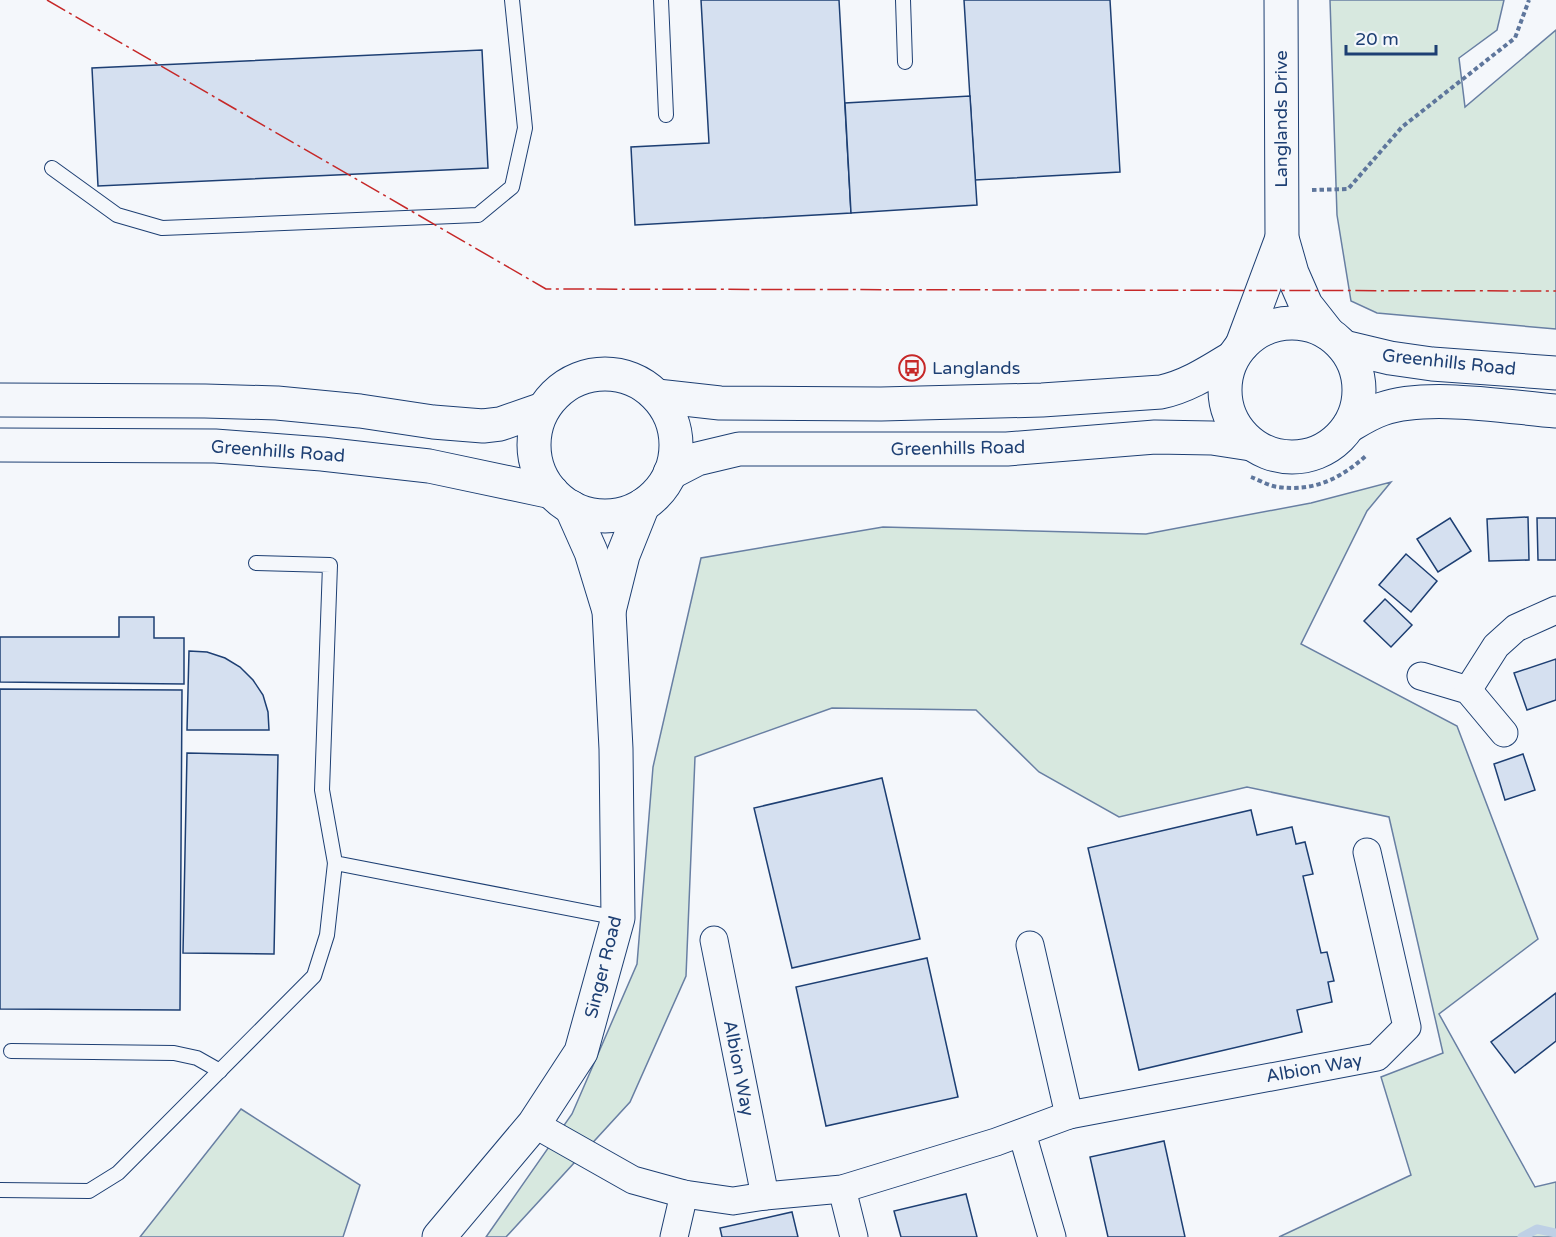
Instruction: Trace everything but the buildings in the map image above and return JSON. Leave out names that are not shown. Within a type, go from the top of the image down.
[{"type":"street","name":"Langlands Drive","points":[[1281,0],[1282,238],[1292,273],[1306,305],[1336,340]]},
{"type":"street","name":"Langlands Drive","points":[[1237,351],[1282,238]]},
{"type":"street","points":[[657,396],[720,403],[881,404],[1042,400],[1161,392],[1179,388],[1197,379],[1237,351],[1257,333],[1271,326],[1291,323],[1311,326],[1336,340],[1354,365],[1359,385],[1357,405],[1349,426]]},
{"type":"street","name":"Greenhills Road","points":[[1336,340],[1390,358],[1432,364],[1556,373]]},
{"type":"street","points":[[1237,351],[1224,385],[1226,407],[1235,428],[1251,444],[1270,454],[1293,457],[1315,454],[1334,442],[1349,426],[1382,409],[1416,402],[1439,401],[1556,411]]},
{"type":"street","points":[[606,374],[625,376],[642,384],[657,396],[669,413],[675,432],[676,453],[670,473],[659,491],[643,505],[607,516],[588,514],[561,499],[540,473],[534,452],[536,430],[543,410],[555,394],[570,383],[587,376],[606,374]]},
{"type":"street","points":[[0,400],[277,403],[483,426],[500,424],[543,410]]},
{"type":"street","name":"Greenhills Road","points":[[670,473],[697,459],[739,449],[1006,448],[1155,437],[1212,438],[1251,444]]},
{"type":"street","name":"Greenhills Road","points":[[0,445],[215,446],[322,454],[429,466],[561,499]]},
{"type":"street","name":"Singer Road","points":[[439,1237],[534,1124],[581,1052],[618,918],[616,749],[609,611],[591,552],[561,499]]},
{"type":"street","name":"Singer Road","points":[[609,611],[623,555],[643,505]]},
{"type":"street","points":[[1468,690],[1496,646],[1516,628],[1556,610]]},
{"type":"street","points":[[1421,676],[1468,690],[1504,733]]},
{"type":"street","name":"Albion Way","points":[[534,1124],[633,1180],[684,1194],[733,1202],[765,1196],[842,1189],[1022,1133],[1069,1115],[1377,1057],[1407,1027],[1367,852]]},
{"type":"street","name":"Albion Way","points":[[714,940],[765,1196]]},
{"type":"street","points":[[1030,945],[1069,1115]]},
{"type":"street","points":[[1022,1133],[1053,1237]]},
{"type":"street","points":[[842,1189],[854,1237]]},
{"type":"street","points":[[674,1237],[684,1194]]},
{"type":"lane","points":[[51,168],[117,215],[162,228],[478,215],[513,187],[525,128],[512,0]]},
{"type":"lane","points":[[661,0],[666,115]]},
{"type":"lane","points":[[903,0],[905,62]]},
{"type":"lane","points":[[0,1191],[89,1191],[118,1173],[314,976],[327,935],[335,863],[321,790],[330,565],[256,563]]},
{"type":"lane","points":[[335,863],[618,918]]},
{"type":"lane","points":[[11,1052],[174,1053],[197,1058],[220,1071]]},
{"type":"path","points":[[1281,190],[1348,189],[1402,127],[1515,38],[1529,0]]},
{"type":"shaded area","points":[[1330,0],[1504,0],[1497,30],[1459,58],[1465,107],[1556,30],[1556,329],[1377,313],[1351,301],[1337,215]]},
{"type":"shaded area","points":[[1391,482],[1367,511],[1301,644],[1457,726],[1538,939],[1439,1014],[1535,1187],[1556,1182],[1556,1237],[1279,1237],[1411,1175],[1381,1077],[1443,1053],[1389,817],[1247,787],[1119,817],[1039,772],[976,710],[832,708],[695,757],[686,976],[630,1102],[506,1237],[486,1237],[572,1114],[637,964],[653,767],[701,558],[883,527],[1146,534],[1311,503]]},
{"type":"shaded area","points":[[241,1109],[360,1185],[343,1237],[140,1237]]},
{"type":"waterway","points":[[1522,1237],[1537,1229],[1556,1233]]},
{"type":"power","points":[[47,0],[546,289],[1556,291]]},
{"type":"place","name":"Langlands","points":[[912,368]]}]
